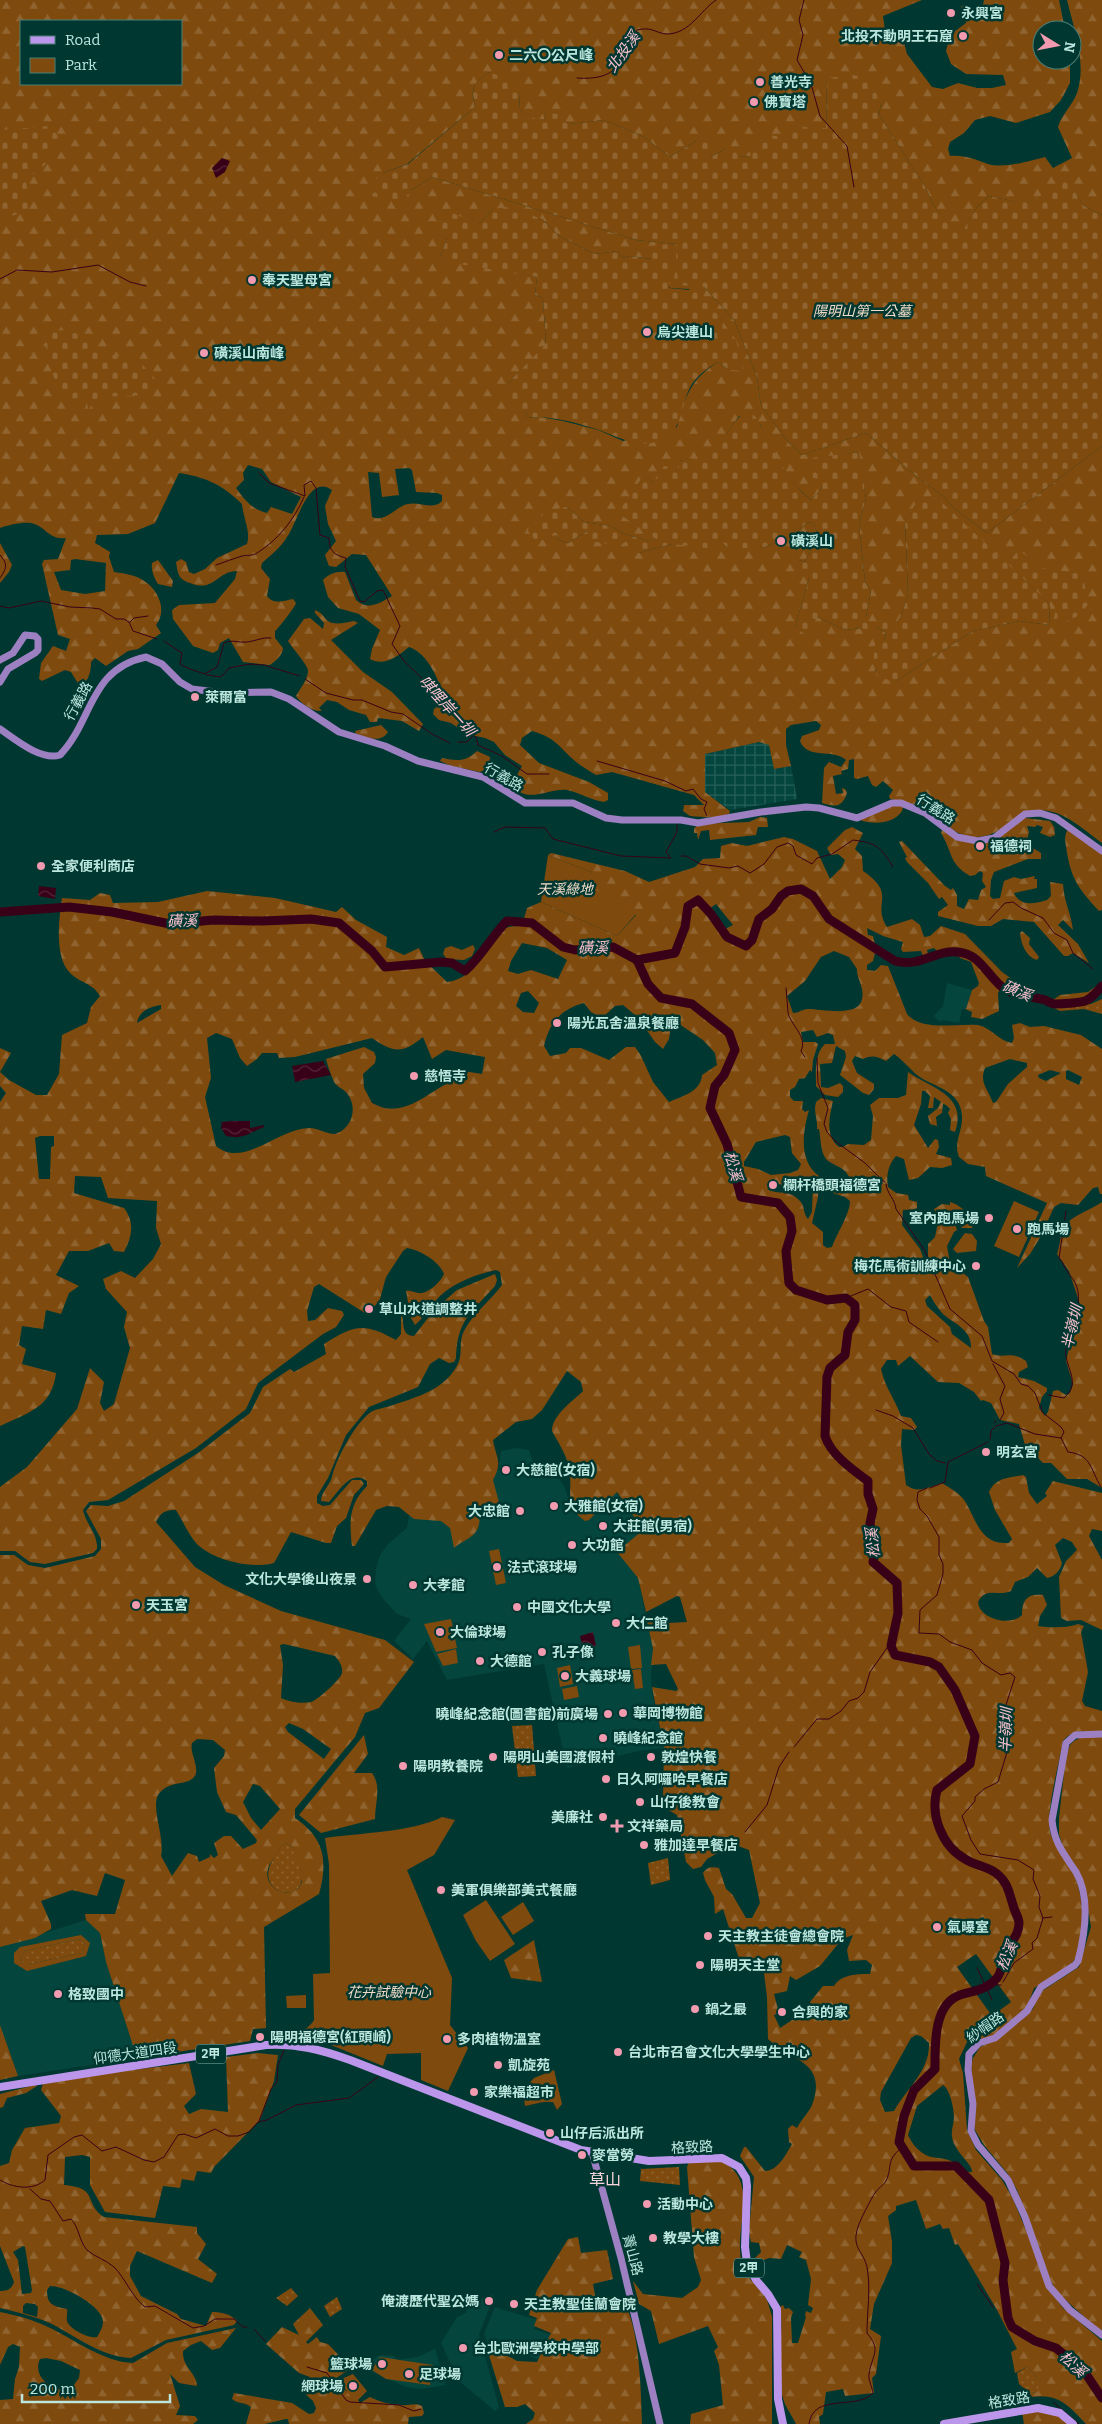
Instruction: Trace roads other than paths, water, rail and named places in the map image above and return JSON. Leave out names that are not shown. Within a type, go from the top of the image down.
[{"type":"main road","name":"仰德大道四段","points":[[0,2087],[274,2045],[307,2047],[326,2052],[417,2086]]},
{"type":"main road","name":"格致路","points":[[417,2086],[562,2144],[592,2152],[649,2161],[722,2158],[733,2163],[743,2172],[747,2186],[744,2247],[747,2263],[756,2280],[777,2308],[778,2399],[783,2424]]},
{"type":"main road","name":"格致路","points":[[944,2424],[1038,2408],[1060,2414],[1073,2424]]},
{"type":"street","points":[[0,660],[13,653],[25,635],[35,636],[38,639],[36,654],[8,669],[0,682]]},
{"type":"street","name":"行義路","points":[[0,729],[41,754],[49,757],[60,755],[106,678],[123,666],[146,658],[162,664],[180,682],[192,689],[224,693],[272,692],[289,699],[339,732],[385,746],[418,761],[483,777],[525,803],[574,803],[606,818],[622,820],[681,820],[698,823],[761,812],[814,807],[857,818],[892,803],[901,803],[925,813],[957,837],[978,841],[994,838],[1025,814],[1040,813],[1056,818],[1102,850]]},
{"type":"street","name":"紗帽路","points":[[1102,1734],[1075,1735],[1066,1743],[1052,1820],[1053,1830],[1062,1854],[1076,1873],[1081,1888],[1085,1928],[1078,1961],[1075,1966],[1041,1987],[1036,1993],[1032,2005],[1012,2024],[995,2038],[979,2043],[969,2054],[968,2070],[973,2104],[973,2138],[1008,2180],[1026,2217],[1049,2286],[1070,2310],[1102,2336]]},
{"type":"street","name":"菁山路","points":[[592,2152],[621,2258],[660,2424]]},
{"type":"water","points":[[222,158],[230,161],[225,172],[216,178],[212,168]]},
{"type":"water","points":[[39,886],[56,888],[55,899],[38,896]]},
{"type":"water","points":[[323,1061],[331,1075],[295,1082],[292,1066]]},
{"type":"water","points":[[250,1121],[250,1128],[264,1125],[264,1127],[242,1136],[226,1136],[221,1128],[222,1122]]},
{"type":"water","points":[[593,1632],[596,1646],[583,1650],[580,1636]]},
{"type":"waterway","name":"北投溪","points":[[577,78],[591,78],[610,73],[622,60],[637,30],[647,29],[664,34],[676,33],[689,26],[716,0]]},
{"type":"waterway","name":"北投溪","points":[[804,0],[799,20],[803,35],[797,60],[811,84],[820,116],[847,146],[854,187]]},
{"type":"waterway","points":[[0,279],[17,270],[52,272],[98,265],[130,282],[146,286]]},
{"type":"waterway","name":"唭哩岸一圳","points":[[259,473],[269,483],[305,496],[304,485],[311,481],[316,488],[320,535],[329,538],[333,552],[346,558],[345,567],[360,601],[364,602],[377,591],[383,590],[400,626],[392,644],[404,661],[429,685],[468,732],[476,737],[478,745],[502,756],[527,774],[549,774]]},
{"type":"waterway","points":[[216,565],[242,556],[255,554],[265,548],[285,529],[304,497]]},
{"type":"waterway","points":[[0,555],[6,566],[0,578]]},
{"type":"waterway","points":[[0,606],[9,608],[41,601],[70,607],[100,609],[116,619],[124,619],[129,622],[133,631],[157,639]]},
{"type":"waterway","points":[[130,622],[134,618],[148,616]]},
{"type":"waterway","points":[[206,673],[217,667],[224,643],[271,638]]},
{"type":"waterway","points":[[164,641],[182,653],[180,664],[207,675],[219,677],[229,668],[250,664],[264,665],[300,676]]},
{"type":"waterway","points":[[305,679],[326,693],[353,700],[362,700],[391,712],[403,714],[432,734],[450,743]]},
{"type":"waterway","name":"唭哩岸一圳","points":[[458,742],[467,742],[474,735]]},
{"type":"waterway","points":[[597,761],[665,781],[686,791],[693,789],[701,799],[707,802],[704,809],[707,816]]},
{"type":"waterway","points":[[670,857],[666,852],[677,832],[677,825]]},
{"type":"waterway","points":[[494,832],[505,827],[545,828],[553,839],[621,856],[671,858]]},
{"type":"waterway","points":[[681,856],[686,856],[700,864],[729,868],[738,866],[750,873],[764,864],[777,847],[788,843],[793,846],[796,855],[812,864],[817,858],[832,854],[853,840],[878,847],[893,867]]},
{"type":"waterway","name":"磺溪","points":[[0,912],[69,907],[112,912],[170,924],[213,920],[311,919],[339,923],[372,951],[385,967],[441,962],[452,963],[465,971],[507,921],[532,923],[563,947],[575,950],[613,947],[637,960],[675,953],[685,927],[688,906],[698,900],[711,914],[727,937],[746,946],[752,940],[759,919],[772,909],[781,896],[788,891],[801,889],[813,896],[829,919],[895,961],[912,962],[950,952],[966,954],[978,961],[1006,990],[1043,999],[1053,1004],[1088,1000],[1102,986]]},
{"type":"waterway","points":[[989,920],[1005,903],[1013,902],[1021,908],[1043,918],[1054,933],[1067,940],[1073,953],[1093,969]]},
{"type":"waterway","name":"松溪","points":[[637,960],[648,984],[661,998],[692,1004],[729,1033],[735,1050],[724,1075],[715,1086],[710,1108],[727,1144],[741,1197],[778,1203],[790,1217],[792,1231],[786,1251],[789,1283],[796,1290],[827,1300],[846,1298],[855,1305],[855,1320],[848,1332],[845,1355],[830,1368],[827,1377],[825,1436],[837,1456],[868,1481],[868,1494],[873,1509],[870,1523],[875,1552],[873,1562],[897,1583],[898,1613],[891,1646],[895,1655],[930,1662],[939,1667],[955,1690],[975,1736],[970,1764],[937,1790],[935,1810],[940,1829],[944,1838],[957,1853],[1000,1876],[1008,1888],[1019,1921],[1018,1931],[1005,1953],[997,1978],[984,1988],[960,1995],[951,2000],[945,2007],[937,2027],[935,2069],[914,2090],[904,2116],[899,2142],[914,2166],[956,2166],[989,2200],[1005,2263],[1003,2280],[1008,2318],[1012,2327],[1035,2341],[1056,2348],[1084,2371],[1102,2398]]},
{"type":"waterway","points":[[786,988],[789,1017],[800,1035],[803,1046],[801,1051],[805,1057]]},
{"type":"waterway","points":[[817,1058],[818,1083],[828,1108],[824,1124],[827,1132],[835,1141],[865,1163],[885,1182]]},
{"type":"waterway","points":[[886,1184],[896,1209],[925,1251],[950,1309],[982,1336],[992,1361],[1014,1374],[1021,1384],[1028,1386],[1035,1393],[1040,1406]]},
{"type":"waterway","name":"半嶺圳","points":[[1048,1395],[1064,1398],[1072,1386],[1066,1348],[1077,1310],[1078,1292],[1075,1283],[1059,1258],[1066,1211]]},
{"type":"waterway","points":[[846,1298],[868,1289],[891,1307],[906,1311],[909,1322],[938,1342]]},
{"type":"waterway","points":[[993,1364],[1005,1386],[1000,1399],[1004,1413],[1000,1420]]},
{"type":"waterway","name":"半嶺圳","points":[[990,1439],[991,1431],[996,1426],[1007,1423],[1035,1434],[1061,1438],[1064,1432],[1061,1427],[1042,1412],[1041,1406]]},
{"type":"waterway","points":[[876,1410],[893,1416],[913,1428],[929,1454],[937,1461],[945,1463]]},
{"type":"waterway","points":[[1061,1438],[1068,1452],[1082,1456],[1086,1460],[1101,1487]]},
{"type":"waterway","name":"半嶺圳","points":[[930,1488],[945,1482],[948,1462],[988,1442]]},
{"type":"waterway","name":"半嶺圳","points":[[927,1488],[918,1492],[917,1500],[920,1509],[927,1516],[939,1537],[939,1555],[943,1564],[943,1574],[937,1595],[920,1610],[919,1633],[939,1634],[950,1642],[972,1650],[982,1663],[1001,1675],[1010,1673],[1015,1677],[1005,1708],[1007,1752],[998,1782],[984,1789],[975,1797],[975,1801],[962,1816],[971,1840],[980,1854],[1018,1860],[1034,1870],[1033,1879],[1040,1896],[1039,1907],[1043,1918],[1037,1938],[1032,1943],[1033,1949],[1014,1963],[1003,1982]]},
{"type":"waterway","points":[[794,1747],[817,1719],[829,1719],[841,1711],[849,1701],[858,1698],[864,1692],[870,1672],[887,1648],[891,1646]]},
{"type":"waterway","points":[[745,1832],[767,1805],[779,1767],[789,1752]]},
{"type":"waterway","points":[[1043,1918],[1052,1917]]},
{"type":"waterway","name":"松溪","points":[[977,1968],[992,2000]]},
{"type":"waterway","name":"半嶺圳","points":[[990,1985],[1001,1985]]},
{"type":"waterway","points":[[259,2121],[271,2089],[277,2082],[278,2065],[284,2050]]},
{"type":"waterway","points":[[0,2180],[11,2185],[35,2186],[45,2180],[48,2155],[74,2137],[82,2135],[102,2151],[116,2147],[144,2160],[154,2162],[164,2157],[178,2135],[184,2134],[196,2138],[215,2129],[228,2136],[238,2136],[249,2132],[258,2122],[267,2120],[296,2105],[349,2098],[378,2077]]},
{"type":"waterway","name":"松溪","points":[[809,2424],[812,2414],[818,2408],[856,2401],[866,2398],[873,2393],[869,2376],[875,2349],[872,2339],[867,2333],[868,2275],[865,2261],[857,2244],[856,2234],[871,2199],[886,2181],[891,2161],[901,2148]]},
{"type":"waterway","points":[[30,2189],[41,2199],[50,2201],[63,2221],[71,2219],[87,2250],[114,2267],[136,2298],[145,2307],[155,2306],[193,2328],[204,2326],[215,2319],[234,2319],[243,2327],[247,2327]]},
{"type":"waterway","points":[[977,2284],[993,2307]]},
{"type":"waterway","points":[[254,2329],[265,2341]]},
{"type":"waterway","points":[[307,2367],[327,2373],[346,2400],[350,2402],[399,2405],[414,2411],[421,2409]]},
{"type":"waterway","points":[[1053,2402],[1079,2424]]},
{"type":"place","name":"永興宮","points":[[951,13]]},
{"type":"place","name":"北投不動明王石窟","points":[[963,36]]},
{"type":"place","name":"二六〇公尺峰","points":[[499,55]]},
{"type":"place","name":"善光寺","points":[[760,82]]},
{"type":"place","name":"佛寶塔","points":[[754,102]]},
{"type":"place","name":"奉天聖母宮","points":[[252,280]]},
{"type":"place","name":"烏尖連山","points":[[647,332]]},
{"type":"place","name":"磺溪山南峰","points":[[204,353]]},
{"type":"place","name":"磺溪山","points":[[781,541]]},
{"type":"place","name":"萊爾富","points":[[195,697]]},
{"type":"place","name":"福德祠","points":[[980,846]]},
{"type":"place","name":"全家便利商店","points":[[41,866]]},
{"type":"place","name":"陽光瓦舍溫泉餐廳","points":[[557,1023]]},
{"type":"place","name":"慈悟寺","points":[[414,1076]]},
{"type":"place","name":"欄杆橋頭福德宮","points":[[773,1185]]},
{"type":"place","name":"室內跑馬場","points":[[989,1218]]},
{"type":"place","name":"跑馬場","points":[[1017,1229]]},
{"type":"place","name":"梅花馬術訓練中心","points":[[976,1266]]},
{"type":"place","name":"草山水道調整井","points":[[369,1309]]},
{"type":"place","name":"明玄宮","points":[[986,1452]]},
{"type":"place","name":"大慈館(女宿)","points":[[506,1470]]},
{"type":"place","name":"大雅館(女宿)","points":[[554,1506]]},
{"type":"place","name":"大忠館","points":[[520,1511]]},
{"type":"place","name":"大莊館(男宿)","points":[[603,1526]]},
{"type":"place","name":"大功館","points":[[572,1545]]},
{"type":"place","name":"法式滾球場","points":[[497,1567]]},
{"type":"place","name":"文化大學後山夜景","points":[[367,1579]]},
{"type":"place","name":"大孝館","points":[[413,1585]]},
{"type":"place","name":"天玉宮","points":[[136,1605]]},
{"type":"place","name":"中國文化大學","points":[[517,1607]]},
{"type":"place","name":"大仁館","points":[[616,1623]]},
{"type":"place","name":"大倫球場","points":[[440,1632]]},
{"type":"place","name":"孔子像","points":[[542,1652]]},
{"type":"place","name":"大德館","points":[[480,1661]]},
{"type":"place","name":"大義球場","points":[[565,1676]]},
{"type":"place","name":"華岡博物館","points":[[623,1713]]},
{"type":"place","name":"曉峰紀念館(圖書館)前廣場","points":[[608,1714]]},
{"type":"place","name":"曉峰紀念館","points":[[603,1738]]},
{"type":"place","name":"陽明山美國渡假村","points":[[493,1757]]},
{"type":"place","name":"敦煌快餐","points":[[651,1757]]},
{"type":"place","name":"陽明教養院","points":[[403,1766]]},
{"type":"place","name":"日久阿囉哈早餐店","points":[[606,1779]]},
{"type":"place","name":"山仔後教會","points":[[640,1802]]},
{"type":"place","name":"美廉社","points":[[603,1817]]},
{"type":"place","name":"文祥藥局","points":[[617,1826]]},
{"type":"place","name":"雅加達早餐店","points":[[644,1845]]},
{"type":"place","name":"美軍俱樂部美式餐廳","points":[[441,1890]]},
{"type":"place","name":"氣曝室","points":[[937,1927]]},
{"type":"place","name":"天主教主徒會總會院","points":[[708,1936]]},
{"type":"place","name":"陽明天主堂","points":[[700,1965]]},
{"type":"place","name":"格致國中","points":[[58,1994]]},
{"type":"place","name":"鍋之最","points":[[695,2009]]},
{"type":"place","name":"合興的家","points":[[782,2012]]},
{"type":"place","name":"陽明福德宮(紅頭崎)","points":[[260,2037]]},
{"type":"place","name":"多肉植物溫室","points":[[447,2039]]},
{"type":"place","name":"台北市召會文化大學學生中心","points":[[618,2052]]},
{"type":"place","name":"凱旋苑","points":[[498,2065]]},
{"type":"place","name":"家樂福超市","points":[[474,2092]]},
{"type":"place","name":"山仔后派出所","points":[[550,2133]]},
{"type":"place","name":"麥當勞","points":[[582,2155]]},
{"type":"place","name":"活動中心","points":[[647,2204]]},
{"type":"place","name":"教學大樓","points":[[653,2238]]},
{"type":"place","name":"俺渡歷代聖公媽","points":[[489,2301]]},
{"type":"place","name":"天主教聖佳蘭會院","points":[[514,2304]]},
{"type":"place","name":"台北歐洲學校中學部","points":[[463,2348]]},
{"type":"place","name":"籃球場","points":[[382,2364]]},
{"type":"place","name":"足球場","points":[[409,2374]]},
{"type":"place","name":"網球場","points":[[353,2386]]},
{"type":"district","name":"草山","points":[[605,2179]]},
{"type":"park label","name":"陽明山第一公墓","points":[[862,311]]},
{"type":"park label","name":"天溪綠地","points":[[565,889]]},
{"type":"park label","name":"花卉試驗中心","points":[[389,1992]]}]
